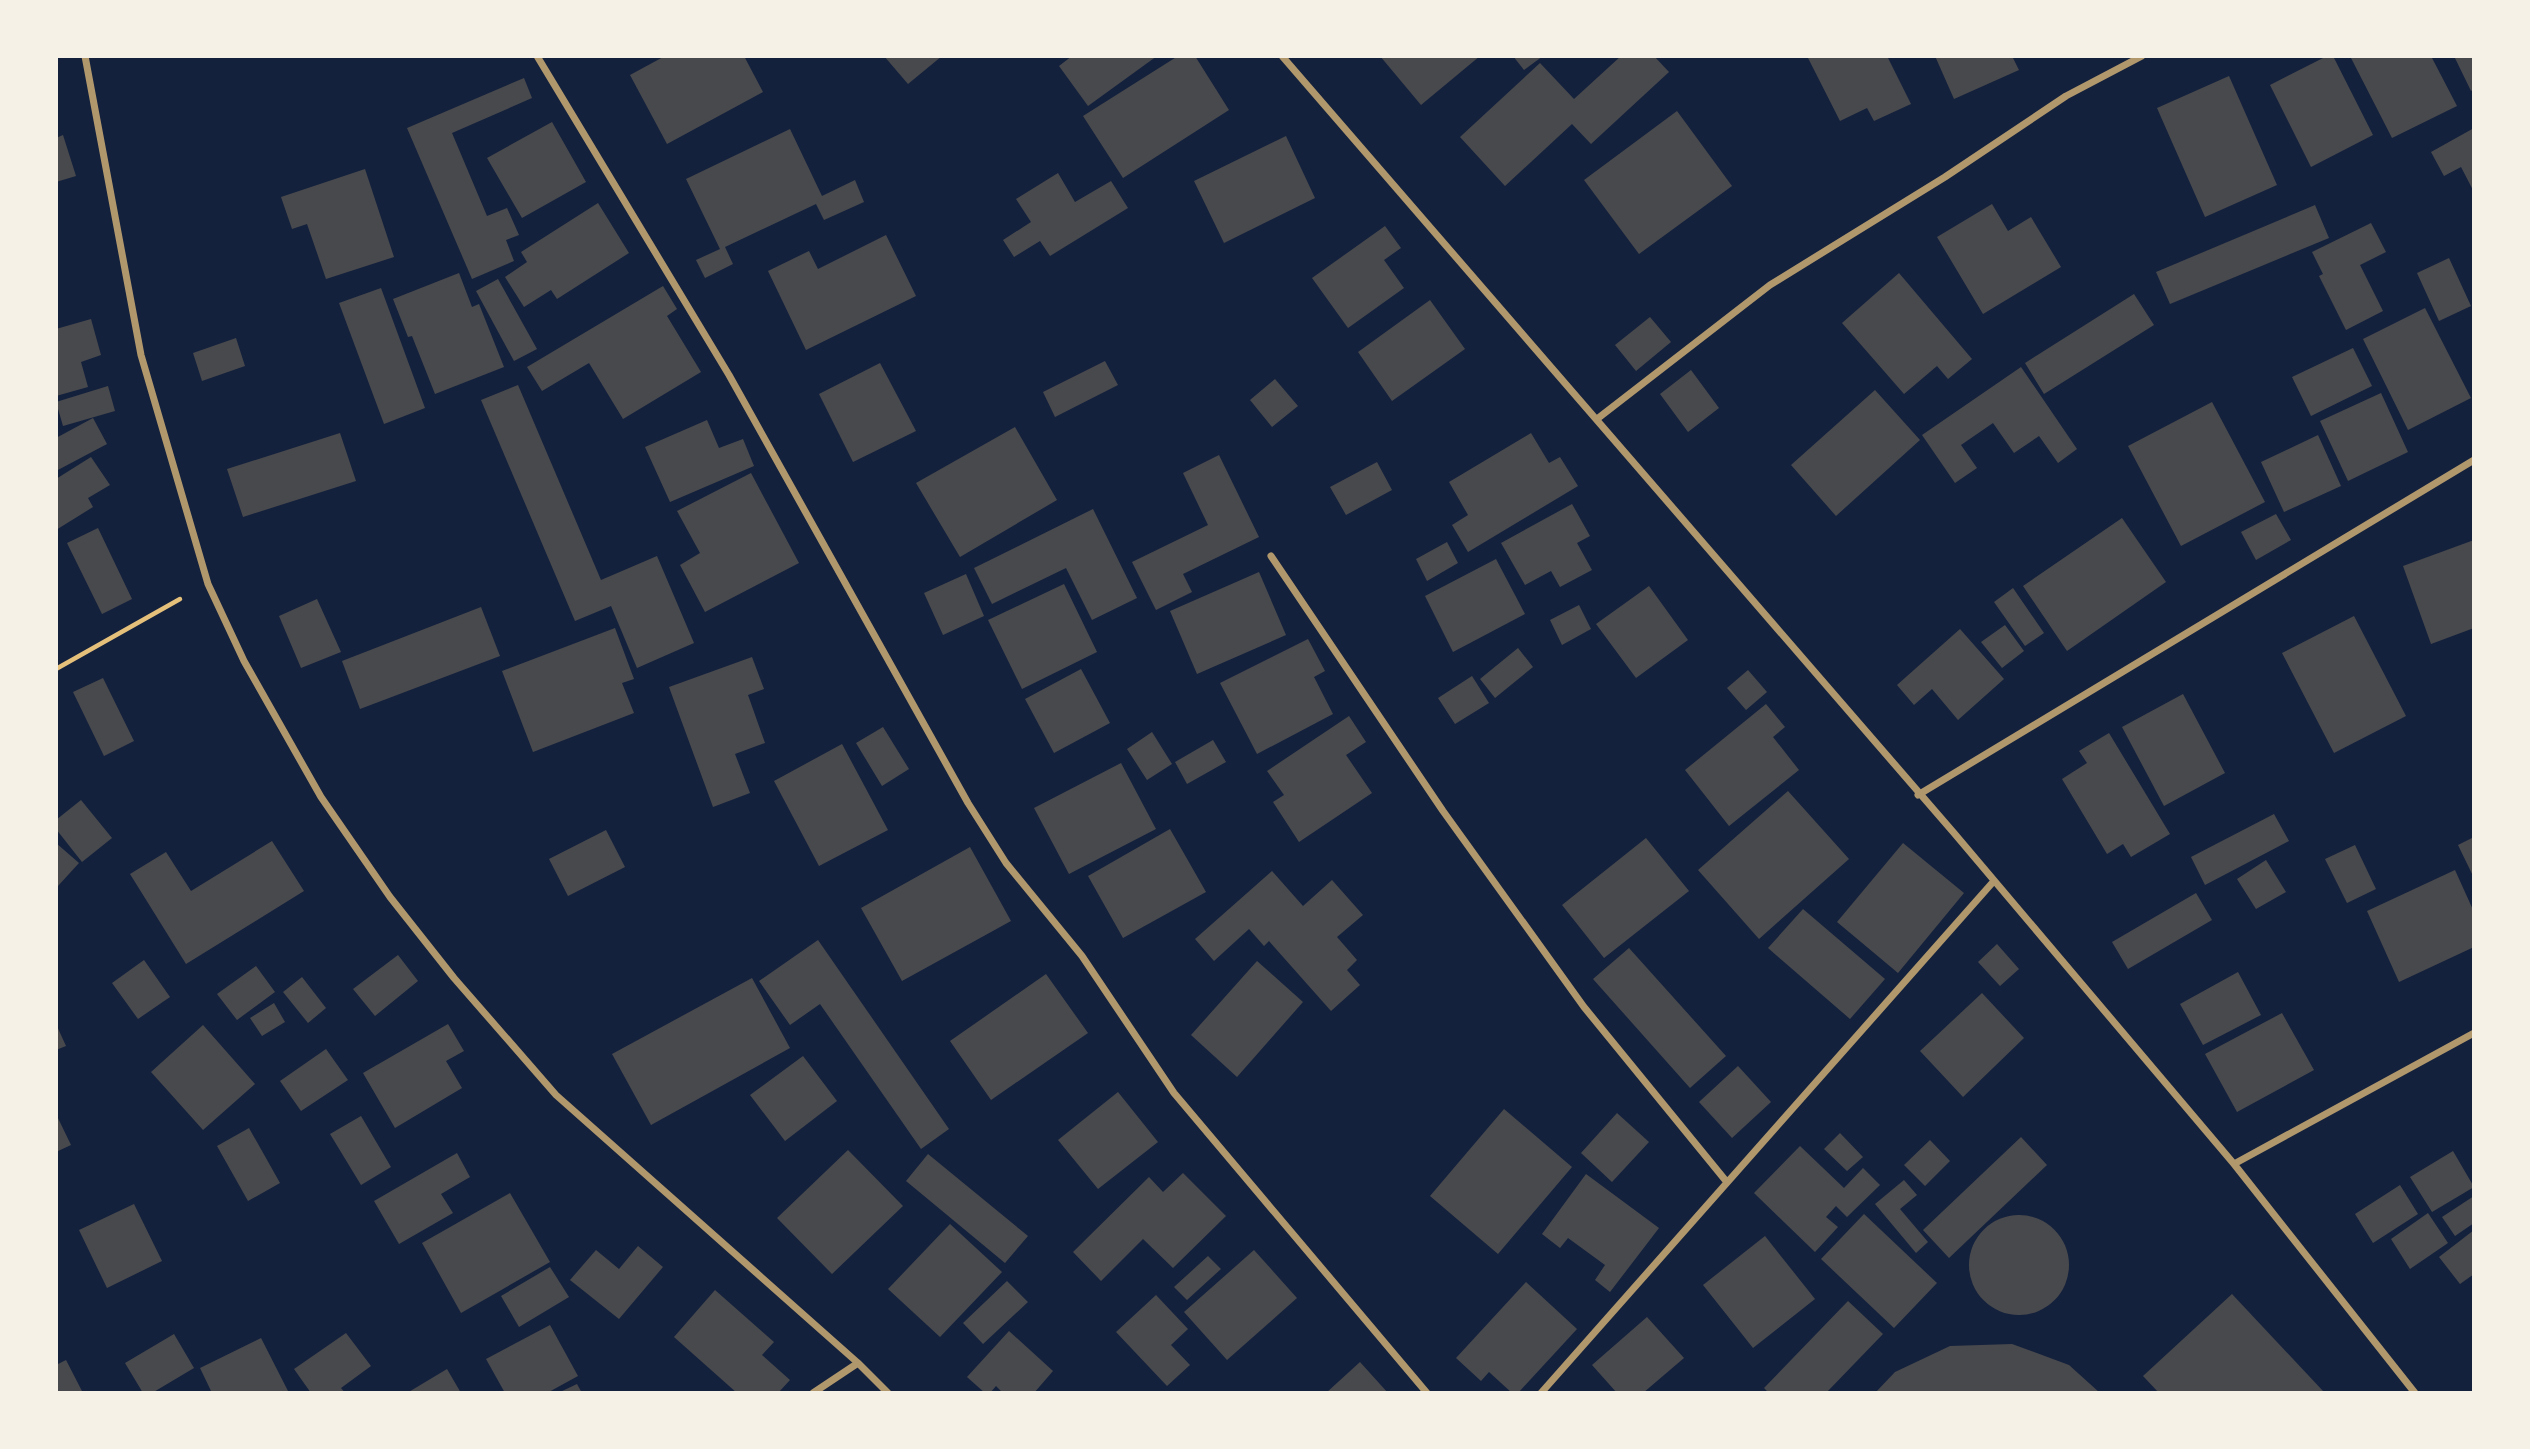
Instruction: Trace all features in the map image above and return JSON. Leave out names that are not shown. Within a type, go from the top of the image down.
[{"type":"street","points":[[85,56],[141,355],[208,584],[244,661],[321,797],[390,897],[453,978],[556,1096],[858,1363],[888,1393]]},
{"type":"street","points":[[537,56],[729,376],[968,803],[1006,863],[1082,956],[1174,1093],[1427,1393]]},
{"type":"street","points":[[1282,56],[1597,419],[2234,1164],[2415,1393]]},
{"type":"street","points":[[1597,419],[1770,285],[1945,177],[2066,96],[2142,56]]},
{"type":"street","points":[[1918,795],[2474,460]]},
{"type":"street","points":[[1271,556],[1443,811],[1584,1007],[1726,1181]]},
{"type":"street","points":[[1541,1393],[1993,882]]},
{"type":"street","points":[[2234,1164],[2474,1033]]},
{"type":"street","points":[[813,1393],[858,1363]]},
{"type":"path","points":[[56,668],[208,584]]},
{"type":"building","points":[[665,56],[744,56],[763,92],[667,144],[630,75]]},
{"type":"building","points":[[884,56],[942,56],[908,84]]},
{"type":"building","points":[[1072,56],[1157,56],[1088,106],[1059,66]]},
{"type":"building","points":[[1178,56],[1195,56],[1229,110],[1123,178],[1083,116]]},
{"type":"building","points":[[1380,56],[1480,56],[1421,105]]},
{"type":"building","points":[[1513,56],[1543,56],[1524,70]]},
{"type":"building","points":[[1621,56],[1654,56],[1669,72],[1591,144],[1572,124],[1505,186],[1460,137],[1540,63],[1574,99]]},
{"type":"building","points":[[1807,56],[1887,56],[1911,104],[1874,121],[1867,108],[1840,121]]},
{"type":"building","points":[[1935,56],[2012,56],[2019,70],[1954,99]]},
{"type":"building","points":[[2327,56],[2333,56],[2373,135],[2311,167],[2270,85]]},
{"type":"building","points":[[2350,56],[2431,56],[2457,106],[2392,138]]},
{"type":"building","points":[[2454,56],[2474,56],[2474,89],[2471,91]]},
{"type":"building","points":[[2229,76],[2277,185],[2205,217],[2157,108]]},
{"type":"building","points":[[524,78],[532,98],[452,133],[487,216],[507,208],[519,235],[506,240],[514,261],[472,279],[407,128]]},
{"type":"building","points":[[1677,111],[1732,186],[1639,254],[1584,180]]},
{"type":"building","points":[[552,122],[586,182],[522,218],[487,158]]},
{"type":"building","points":[[2474,128],[2474,192],[2461,167],[2444,176],[2431,152]]},
{"type":"building","points":[[790,129],[822,196],[855,180],[864,202],[824,220],[816,204],[725,247],[733,264],[705,278],[696,260],[720,249],[686,179]]},
{"type":"building","points":[[63,135],[76,176],[56,182],[56,138]]},
{"type":"building","points":[[1286,136],[1315,198],[1224,243],[1194,181]]},
{"type":"building","points":[[365,169],[394,257],[326,279],[307,224],[292,229],[281,197]]},
{"type":"building","points":[[1058,173],[1075,202],[1111,181],[1128,208],[1050,256],[1040,241],[1014,257],[1003,240],[1031,222],[1016,199]]},
{"type":"building","points":[[598,203],[629,253],[557,299],[551,290],[524,307],[505,277],[527,262],[521,252]]},
{"type":"building","points":[[1992,204],[2008,231],[2031,217],[2061,267],[1983,314],[1937,237]]},
{"type":"building","points":[[2315,205],[2329,238],[2170,304],[2156,272]]},
{"type":"building","points":[[2371,223],[2386,252],[2360,265],[2383,311],[2346,330],[2319,276],[2323,274],[2312,252]]},
{"type":"building","points":[[1385,226],[1401,248],[1384,260],[1404,288],[1348,328],[1312,278]]},
{"type":"building","points":[[886,235],[916,296],[806,350],[768,271],[809,251],[818,269]]},
{"type":"building","points":[[2449,258],[2471,306],[2439,321],[2417,273]]},
{"type":"building","points":[[459,273],[472,307],[479,304],[504,367],[435,394],[412,336],[408,337],[393,299]]},
{"type":"building","points":[[1899,273],[1972,359],[1948,379],[1937,366],[1904,394],[1842,323]]},
{"type":"building","points":[[498,279],[537,349],[514,361],[476,291]]},
{"type":"building","points":[[663,286],[677,309],[667,316],[701,372],[623,419],[589,363],[542,391],[527,367]]},
{"type":"building","points":[[381,288],[425,408],[384,424],[339,303]]},
{"type":"building","points":[[2134,294],[2154,325],[2044,394],[2025,363]]},
{"type":"building","points":[[1430,300],[1465,349],[1392,401],[1358,352]]},
{"type":"building","points":[[2425,308],[2471,398],[2408,430],[2363,339]]},
{"type":"building","points":[[1650,317],[1671,342],[1636,371],[1615,345]]},
{"type":"building","points":[[91,319],[101,355],[81,362],[88,387],[56,396],[56,329]]},
{"type":"building","points":[[236,338],[245,366],[202,381],[193,353]]},
{"type":"building","points":[[2353,348],[2372,386],[2311,416],[2292,377]]},
{"type":"building","points":[[1105,361],[1118,385],[1055,417],[1043,392]]},
{"type":"building","points":[[880,363],[916,431],[853,462],[819,394]]},
{"type":"building","points":[[2021,367],[2077,449],[2058,463],[2039,436],[2014,453],[1993,423],[1961,445],[1977,468],[1955,483],[1922,435]]},
{"type":"building","points":[[1691,370],[1719,408],[1688,432],[1660,394]]},
{"type":"building","points":[[1275,379],[1298,406],[1272,427],[1250,400]]},
{"type":"building","points":[[518,385],[601,580],[657,556],[694,643],[637,668],[611,606],[575,621],[481,400]]},
{"type":"building","points":[[108,386],[115,411],[63,426],[56,402]]},
{"type":"building","points":[[1875,390],[1920,440],[1836,516],[1791,465]]},
{"type":"building","points":[[2381,393],[2408,452],[2348,481],[2320,421]]},
{"type":"building","points":[[2212,402],[2265,502],[2181,546],[2128,446]]},
{"type":"building","points":[[93,418],[107,444],[56,471],[56,438]]},
{"type":"building","points":[[707,420],[719,448],[743,439],[754,466],[670,502],[645,447]]},
{"type":"building","points":[[1015,427],[1057,500],[960,557],[916,483]]},
{"type":"building","points":[[340,433],[356,481],[243,517],[227,469]]},
{"type":"building","points":[[1531,433],[1549,463],[1560,457],[1578,486],[1468,552],[1452,525],[1468,515],[1449,482]]},
{"type":"building","points":[[2318,435],[2341,486],[2284,512],[2261,462]]},
{"type":"building","points":[[1219,455],[1259,537],[1183,574],[1192,592],[1156,610],[1132,562],[1208,525],[1183,473]]},
{"type":"building","points":[[91,457],[110,485],[88,498],[93,507],[56,530],[56,479]]},
{"type":"building","points":[[1377,462],[1392,490],[1346,515],[1330,487]]},
{"type":"building","points":[[751,473],[799,563],[705,612],[680,565],[700,553],[677,511]]},
{"type":"building","points":[[1572,504],[1590,536],[1577,543],[1592,570],[1560,587],[1551,571],[1525,585],[1501,543]]},
{"type":"building","points":[[1093,509],[1137,598],[1092,620],[1066,568],[992,604],[974,568]]},
{"type":"building","points":[[2276,514],[2291,540],[2256,560],[2241,532]]},
{"type":"building","points":[[2122,518],[2166,582],[2067,651],[2023,586]]},
{"type":"building","points":[[98,528],[132,599],[102,614],[67,543]]},
{"type":"building","points":[[2474,540],[2474,628],[2431,644],[2403,566]]},
{"type":"building","points":[[1447,542],[1458,563],[1427,581],[1416,559]]},
{"type":"building","points":[[1496,559],[1525,614],[1453,652],[1425,596]]},
{"type":"building","points":[[1259,572],[1286,635],[1197,674],[1170,611]]},
{"type":"building","points":[[966,574],[984,616],[943,635],[924,593]]},
{"type":"building","points":[[1064,584],[1097,652],[1022,689],[988,620]]},
{"type":"building","points":[[1649,586],[1688,640],[1636,678],[1596,624]]},
{"type":"building","points":[[2013,588],[2044,633],[2025,646],[1994,602]]},
{"type":"building","points":[[317,599],[341,652],[301,668],[279,616]]},
{"type":"building","points":[[1579,605],[1591,629],[1562,645],[1550,620]]},
{"type":"building","points":[[481,607],[500,656],[360,709],[342,661]]},
{"type":"building","points":[[2354,616],[2406,716],[2334,753],[2282,653]]},
{"type":"building","points":[[2005,625],[2024,651],[2002,668],[1981,642]]},
{"type":"building","points":[[615,628],[634,679],[622,683],[634,713],[533,752],[502,671]]},
{"type":"building","points":[[1960,629],[2004,679],[1958,720],[1932,689],[1914,705],[1897,685]]},
{"type":"building","points":[[1308,639],[1325,671],[1314,677],[1333,714],[1257,754],[1220,683]]},
{"type":"building","points":[[1518,648],[1533,667],[1495,698],[1480,679]]},
{"type":"building","points":[[752,657],[764,689],[748,695],[765,743],[735,754],[750,793],[713,807],[669,687]]},
{"type":"building","points":[[1081,669],[1110,723],[1054,753],[1025,699]]},
{"type":"building","points":[[1748,670],[1767,692],[1746,710],[1727,688]]},
{"type":"building","points":[[1472,676],[1489,703],[1455,724],[1438,698]]},
{"type":"building","points":[[103,678],[134,741],[104,756],[73,692]]},
{"type":"building","points":[[2183,694],[2225,773],[2164,806],[2122,727]]},
{"type":"building","points":[[1766,704],[1785,727],[1773,737],[1799,770],[1729,826],[1685,770]]},
{"type":"building","points":[[1349,716],[1366,742],[1346,755],[1372,793],[1299,842],[1273,802],[1284,795],[1267,771]]},
{"type":"building","points":[[883,727],[909,769],[882,786],[856,743]]},
{"type":"building","points":[[1152,732],[1172,764],[1147,780],[1127,749]]},
{"type":"building","points":[[2109,733],[2170,834],[2131,857],[2123,844],[2107,854],[2062,779],[2087,763],[2079,751]]},
{"type":"building","points":[[1213,740],[1226,762],[1187,784],[1175,762]]},
{"type":"building","points":[[842,744],[888,830],[819,866],[774,781]]},
{"type":"building","points":[[1121,763],[1156,829],[1069,874],[1034,808]]},
{"type":"building","points":[[1788,791],[1849,859],[1759,939],[1698,870]]},
{"type":"building","points":[[81,800],[112,838],[82,862],[56,829],[56,820]]},
{"type":"building","points":[[2274,814],[2289,841],[2205,885],[2191,857]]},
{"type":"building","points":[[1170,829],[1206,892],[1123,938],[1088,876]]},
{"type":"building","points":[[606,830],[625,867],[568,896],[549,859]]},
{"type":"building","points":[[2474,837],[2474,878],[2458,845]]},
{"type":"building","points":[[1646,838],[1689,891],[1604,958],[1562,905]]},
{"type":"building","points":[[272,841],[304,891],[186,964],[130,874],[166,852],[191,891]]},
{"type":"building","points":[[56,843],[79,863],[58,886],[56,884]]},
{"type":"building","points":[[1903,843],[1964,893],[1898,973],[1837,922]]},
{"type":"building","points":[[2355,845],[2376,889],[2347,903],[2325,859]]},
{"type":"building","points":[[970,847],[1011,921],[902,981],[861,908]]},
{"type":"building","points":[[2266,860],[2286,892],[2256,909],[2237,879]]},
{"type":"building","points":[[2455,870],[2474,912],[2474,947],[2399,982],[2367,911]]},
{"type":"building","points":[[1272,871],[1303,906],[1332,880],[1363,915],[1337,937],[1357,960],[1347,970],[1360,985],[1331,1011],[1269,941],[1264,946],[1249,929],[1214,961],[1195,939]]},
{"type":"building","points":[[2196,893],[2212,920],[2128,969],[2112,942]]},
{"type":"building","points":[[1803,909],[1885,979],[1850,1019],[1768,948]]},
{"type":"building","points":[[818,940],[949,1129],[921,1149],[820,1004],[790,1025],[759,981]]},
{"type":"building","points":[[1997,944],[2019,969],[2000,986],[1978,962]]},
{"type":"building","points":[[1629,948],[1726,1056],[1690,1088],[1593,979]]},
{"type":"building","points":[[398,955],[418,981],[375,1016],[353,989]]},
{"type":"building","points":[[144,960],[170,997],[138,1019],[112,983]]},
{"type":"building","points":[[1257,961],[1303,1002],[1237,1077],[1191,1035]]},
{"type":"building","points":[[256,966],[275,992],[237,1020],[217,994]]},
{"type":"building","points":[[2238,972],[2261,1015],[2203,1045],[2180,1004]]},
{"type":"building","points":[[1046,974],[1088,1033],[991,1100],[950,1041]]},
{"type":"building","points":[[302,977],[326,1008],[308,1023],[283,992]]},
{"type":"building","points":[[752,978],[790,1048],[651,1125],[612,1054]]},
{"type":"building","points":[[1982,993],[2024,1038],[1963,1097],[1920,1051]]},
{"type":"building","points":[[274,1003],[285,1022],[262,1036],[250,1018]]},
{"type":"building","points":[[2282,1013],[2314,1070],[2237,1112],[2205,1054]]},
{"type":"building","points":[[56,1024],[66,1046],[56,1050]]},
{"type":"building","points":[[448,1024],[464,1051],[446,1061],[462,1088],[395,1128],[363,1073]]},
{"type":"building","points":[[203,1025],[255,1084],[203,1130],[151,1072]]},
{"type":"building","points":[[326,1049],[348,1080],[301,1111],[280,1081]]},
{"type":"building","points":[[803,1056],[837,1101],[785,1141],[750,1095]]},
{"type":"building","points":[[1738,1066],[1771,1102],[1732,1138],[1699,1102]]},
{"type":"building","points":[[1118,1092],[1158,1142],[1098,1189],[1058,1140]]},
{"type":"building","points":[[1504,1109],[1572,1167],[1498,1254],[1430,1196]]},
{"type":"building","points":[[1617,1113],[1649,1142],[1612,1182],[1581,1153]]},
{"type":"building","points":[[56,1114],[71,1145],[56,1152]]},
{"type":"building","points":[[361,1116],[391,1167],[361,1185],[330,1134]]},
{"type":"building","points":[[249,1128],[280,1183],[248,1201],[217,1146]]},
{"type":"building","points":[[1840,1133],[1863,1157],[1847,1171],[1824,1149]]},
{"type":"building","points":[[2021,1137],[2047,1165],[1949,1258],[1923,1230]]},
{"type":"building","points":[[1930,1140],[1950,1161],[1925,1186],[1904,1165]]},
{"type":"building","points":[[1800,1146],[1844,1188],[1863,1168],[1880,1185],[1847,1217],[1836,1206],[1826,1217],[1838,1227],[1815,1252],[1754,1193]]},
{"type":"building","points":[[848,1150],[903,1206],[832,1274],[777,1218]]},
{"type":"building","points":[[2453,1151],[2474,1187],[2432,1212],[2410,1177]]},
{"type":"building","points":[[457,1153],[470,1177],[441,1194],[453,1213],[399,1244],[374,1201]]},
{"type":"building","points":[[928,1154],[1028,1236],[1005,1263],[906,1181]]},
{"type":"building","points":[[1183,1173],[1226,1216],[1173,1268],[1143,1239],[1101,1281],[1073,1252],[1149,1177],[1163,1192]]},
{"type":"building","points":[[1586,1174],[1659,1228],[1610,1292],[1595,1280],[1605,1265],[1568,1238],[1560,1248],[1542,1234]]},
{"type":"building","points":[[1904,1180],[1917,1195],[1900,1209],[1928,1242],[1916,1253],[1875,1204]]},
{"type":"building","points":[[2400,1185],[2418,1214],[2373,1243],[2355,1214]]},
{"type":"building","points":[[510,1193],[550,1262],[461,1313],[422,1243]]},
{"type":"building","points":[[2474,1196],[2474,1223],[2455,1236],[2442,1217]]},
{"type":"building","points":[[134,1204],[162,1261],[107,1288],[79,1230]]},
{"type":"building","points":[[2428,1213],[2448,1243],[2410,1269],[2391,1239]]},
{"type":"building","points":[[1864,1214],[1937,1283],[1894,1328],[1821,1259]]},
{"type":"building","points":[[2019,1215],[2038,1219],[2055,1229],[2065,1246],[2069,1265],[2065,1284],[2055,1301],[2038,1311],[2019,1315],[2000,1311],[1983,1301],[1973,1284],[1969,1265],[1973,1246],[1983,1229],[2000,1219]]},
{"type":"building","points":[[950,1224],[1002,1272],[940,1337],[888,1289]]},
{"type":"building","points":[[2474,1230],[2474,1274],[2460,1284],[2439,1257]]},
{"type":"building","points":[[1765,1236],[1815,1299],[1753,1348],[1703,1285]]},
{"type":"building","points":[[638,1246],[663,1267],[619,1319],[570,1280],[596,1250],[619,1269]]},
{"type":"building","points":[[1254,1250],[1297,1298],[1227,1360],[1184,1312]]},
{"type":"building","points":[[1208,1256],[1221,1269],[1187,1300],[1174,1287]]},
{"type":"building","points":[[550,1267],[569,1297],[519,1327],[501,1296]]},
{"type":"building","points":[[1007,1281],[1028,1302],[983,1344],[963,1323]]},
{"type":"building","points":[[1526,1282],[1577,1329],[1518,1393],[1512,1393],[1489,1372],[1481,1381],[1456,1358]]},
{"type":"building","points":[[715,1290],[774,1342],[762,1355],[790,1380],[778,1393],[737,1393],[674,1337]]},
{"type":"building","points":[[2232,1294],[2323,1391],[2159,1393],[2143,1376]]},
{"type":"building","points":[[1156,1295],[1188,1329],[1171,1345],[1190,1365],[1167,1386],[1116,1332]]},
{"type":"building","points":[[1848,1301],[1883,1334],[1826,1393],[1769,1393],[1764,1388]]},
{"type":"building","points":[[1647,1317],[1684,1358],[1643,1393],[1617,1393],[1592,1365]]},
{"type":"building","points":[[550,1325],[578,1376],[547,1393],[505,1393],[486,1359]]},
{"type":"building","points":[[1009,1331],[1053,1371],[1034,1393],[1003,1393],[996,1386],[990,1393],[985,1393],[967,1377]]},
{"type":"building","points":[[346,1333],[371,1366],[341,1388],[345,1393],[311,1393],[294,1369]]},
{"type":"building","points":[[174,1334],[194,1368],[152,1393],[143,1393],[125,1363]]},
{"type":"building","points":[[261,1338],[288,1391],[212,1393],[200,1368]]},
{"type":"building","points":[[2012,1344],[2069,1365],[2100,1393],[1875,1393],[1895,1372],[1950,1346]]},
{"type":"building","points":[[66,1360],[83,1393],[56,1393],[56,1365]]},
{"type":"building","points":[[1360,1362],[1388,1393],[1326,1393]]},
{"type":"building","points":[[447,1369],[461,1393],[407,1393]]},
{"type":"building","points":[[577,1384],[582,1393],[558,1393]]}]
